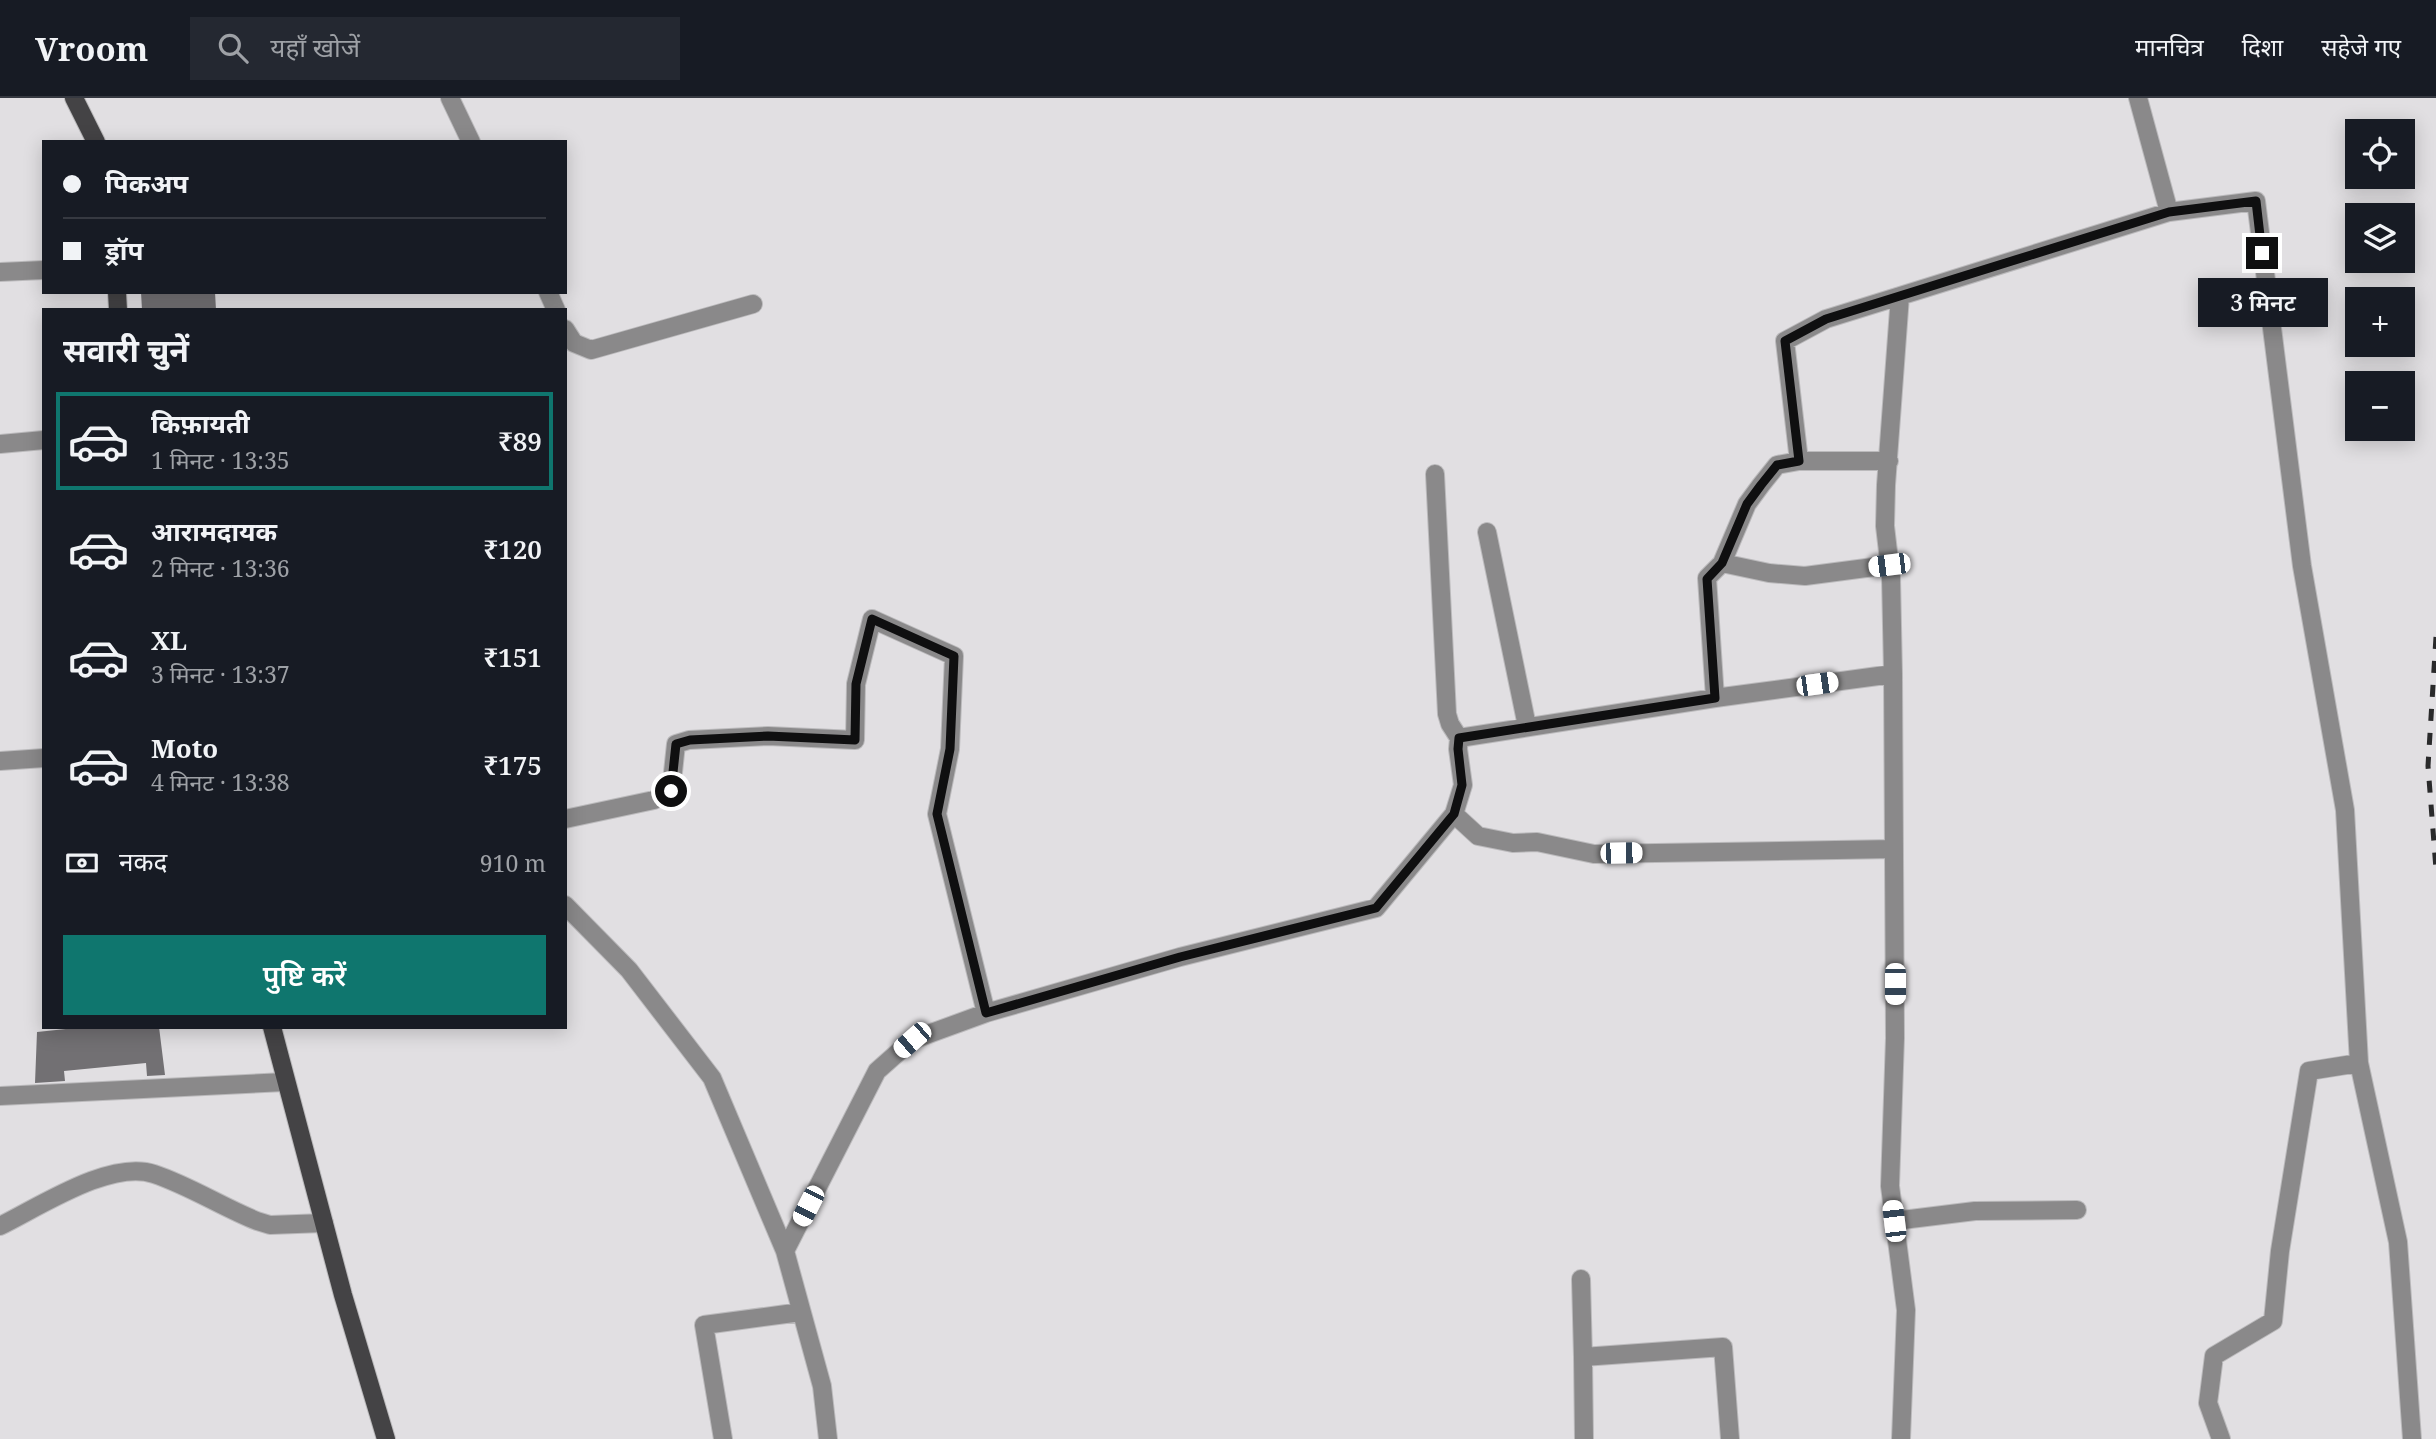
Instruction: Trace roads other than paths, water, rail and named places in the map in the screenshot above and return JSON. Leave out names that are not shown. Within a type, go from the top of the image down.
[{"type":"main road","points":[[74,98],[95,140]]},
{"type":"main road","points":[[272,1029],[324,1223],[386,1439]]},
{"type":"street","points":[[450,98],[470,140]]},
{"type":"street","points":[[2138,98],[2169,212]]},
{"type":"street","points":[[1799,461],[1785,341],[1826,319],[2169,212],[2256,201],[2302,566],[2345,810],[2358,1063],[2398,1241],[2412,1439]]},
{"type":"street","points":[[0,272],[42,270]]},
{"type":"street","points":[[1900,296],[1885,526],[1893,674],[1895,1038],[1889,1186],[1906,1310],[1901,1439]]},
{"type":"street","points":[[567,332],[574,343],[591,350],[753,304]]},
{"type":"street","points":[[0,444],[42,440]]},
{"type":"street","points":[[1715,698],[1707,579],[1722,563],[1747,504],[1777,465],[1799,461],[1889,461]]},
{"type":"street","points":[[785,1251],[877,1071],[912,1040],[986,1013],[1180,957],[1376,908],[1454,814],[1462,785],[1459,738],[1447,714],[1435,474]]},
{"type":"street","points":[[1487,532],[1527,726]]},
{"type":"street","points":[[1722,563],[1769,573],[1805,576],[1889,565]]},
{"type":"street","points":[[567,819],[654,800],[671,791],[676,744],[690,740],[768,736],[855,740],[856,684],[872,619],[954,656],[950,749],[937,814],[986,1013]]},
{"type":"street","points":[[1459,738],[1715,698],[1893,674]]},
{"type":"street","points":[[0,761],[42,758]]},
{"type":"street","points":[[1454,814],[1478,836],[1514,843],[1537,842],[1594,854],[1894,849]]},
{"type":"street","points":[[567,907],[629,970],[712,1078],[785,1251],[821,1386],[828,1439]]},
{"type":"street","points":[[2221,1439],[2208,1402],[2214,1356],[2273,1321],[2280,1251],[2309,1071],[2358,1063]]},
{"type":"street","points":[[0,1096],[285,1082]]},
{"type":"street","points":[[0,1226],[88,1182],[126,1170],[152,1172],[270,1225],[324,1223]]},
{"type":"street","points":[[1894,1221],[1975,1212],[2077,1210]]},
{"type":"street","points":[[1581,1279],[1584,1439]]},
{"type":"street","points":[[723,1439],[704,1325],[802,1312]]},
{"type":"street","points":[[1583,1357],[1723,1347],[1730,1439]]},
{"type":"railway","points":[[2436,637],[2428,766],[2436,869]]}]
